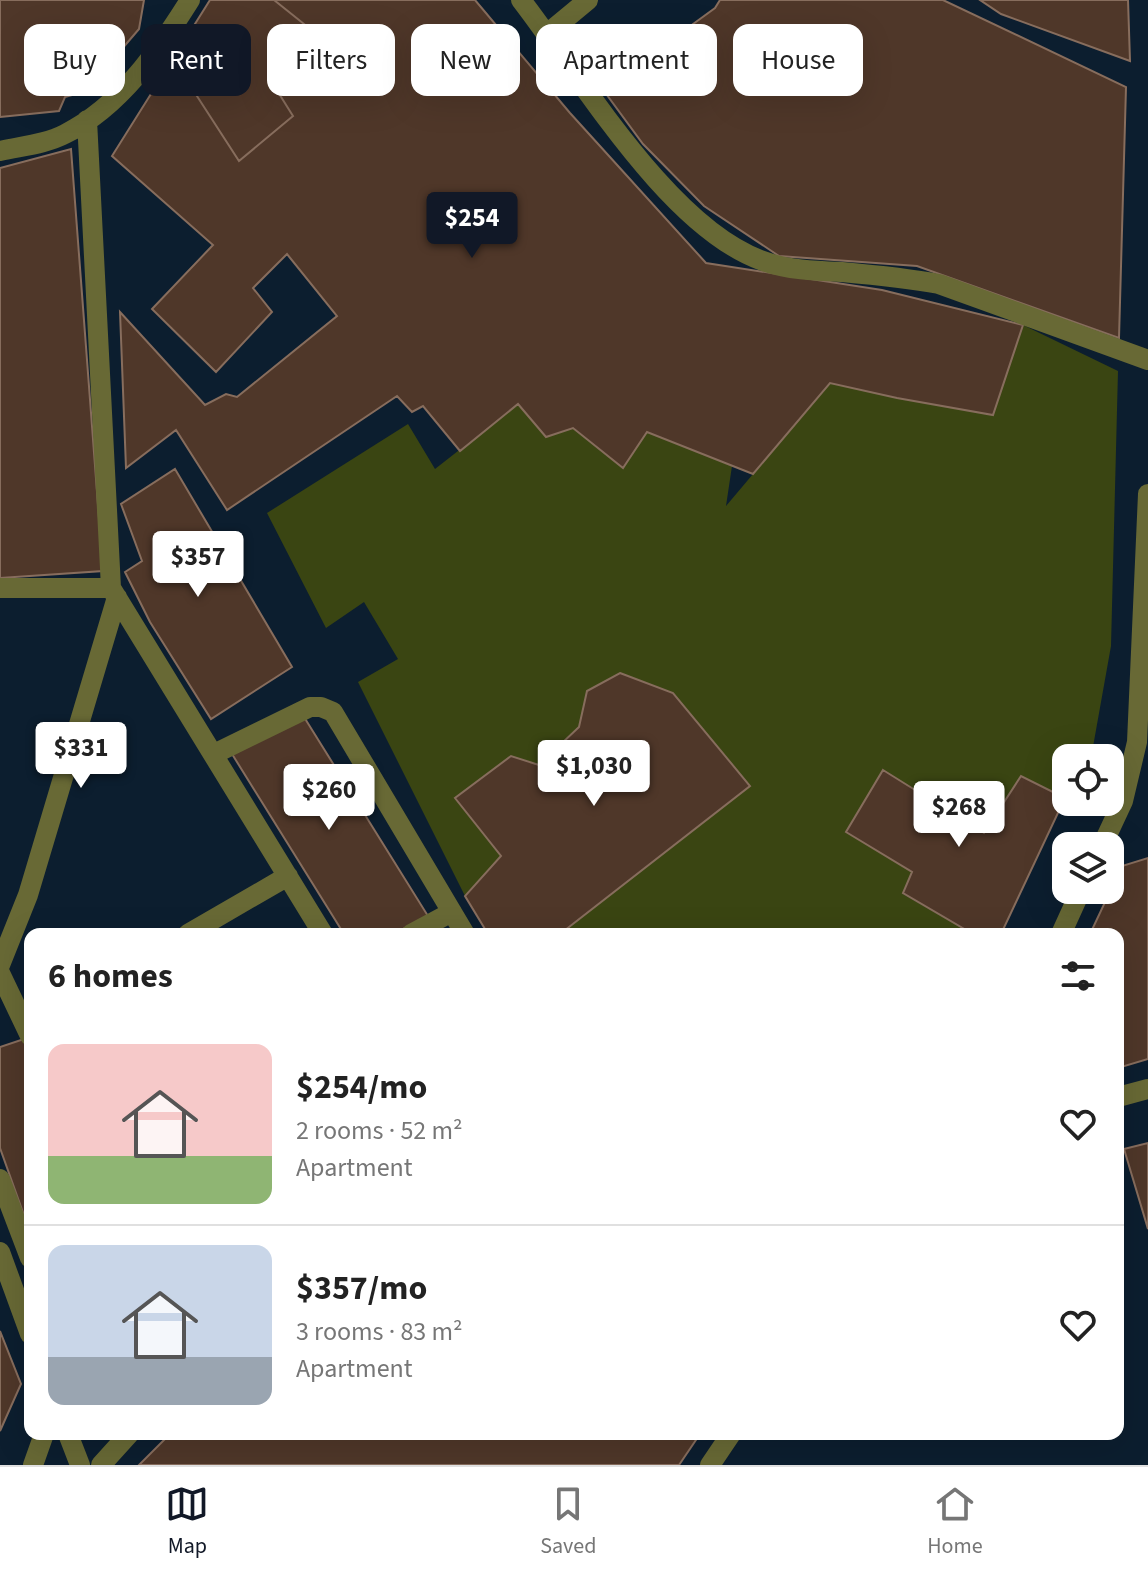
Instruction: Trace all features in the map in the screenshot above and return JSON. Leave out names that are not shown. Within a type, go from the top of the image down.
[{"type":"street","points":[[0,151],[64,134],[87,120],[125,89],[190,0]]},
{"type":"street","points":[[521,0],[539,24]]},
{"type":"street","points":[[559,24],[588,0]]},
{"type":"street","points":[[592,96],[661,184],[708,230],[739,251],[766,263],[809,270],[903,277],[939,284],[1148,360]]},
{"type":"street","points":[[0,965],[28,895],[114,592],[87,120]]},
{"type":"street","points":[[1109,832],[1123,801],[1137,742],[1148,494]]},
{"type":"street","points":[[0,588],[114,592]]},
{"type":"street","points":[[114,592],[319,928]]},
{"type":"street","points":[[1141,685],[1148,712]]},
{"type":"street","points":[[214,754],[310,707],[333,712],[461,928]]},
{"type":"street","points":[[198,928],[288,876]]},
{"type":"street","points":[[1064,928],[1075,904]]},
{"type":"street","points":[[422,928],[452,912]]},
{"type":"street","points":[[0,973],[24,1021]]},
{"type":"street","points":[[1124,1095],[1148,1089]]},
{"type":"street","points":[[0,1179],[24,1242]]},
{"type":"street","points":[[0,1252],[24,1318]]},
{"type":"street","points":[[33,1465],[42,1440]]},
{"type":"street","points":[[70,1440],[80,1465]]},
{"type":"street","points":[[101,1465],[124,1440]]},
{"type":"street","points":[[710,1465],[727,1440]]},
{"type":"green space","points":[[1023,325],[1118,371],[1111,646],[1094,744],[1052,744],[1052,792],[1021,776],[984,833],[846,832],[912,872],[903,894],[962,928],[568,928],[749,786],[673,693],[620,673],[587,691],[579,727],[539,765],[511,756],[456,798],[501,856],[465,896],[358,682],[398,659],[364,602],[326,628],[267,513],[408,424],[435,469],[518,404],[546,437],[573,428],[623,468],[647,432],[732,466],[726,506],[830,383],[993,415]]},
{"type":"building","points":[[0,0],[144,0],[139,29],[125,45],[125,24],[24,24],[24,96],[68,96],[65,97],[59,111],[0,117]]},
{"type":"building","points":[[210,0],[475,0],[495,24],[411,24],[411,96],[520,96],[520,54],[536,73],[536,96],[556,96],[706,263],[882,290],[1023,325],[993,415],[830,383],[753,474],[647,432],[623,468],[573,428],[546,437],[518,404],[460,451],[423,406],[412,412],[397,396],[227,510],[176,430],[126,468],[120,312],[205,405],[226,394],[237,397],[337,316],[287,254],[253,288],[272,312],[216,372],[152,309],[213,245],[112,156],[150,96],[251,96],[251,24],[195,24]]},
{"type":"building","points":[[210,0],[274,0],[304,24],[267,24],[267,96],[280,96],[293,116],[239,161],[197,96],[251,96],[251,24],[195,24]]},
{"type":"building","points":[[720,0],[943,0],[1126,87],[1119,338],[917,266],[779,256],[704,206],[643,144],[608,96],[717,96],[717,24],[693,24],[715,8]]},
{"type":"building","points":[[980,0],[1128,0],[1130,61],[1001,14]]},
{"type":"building","points":[[71,149],[103,571],[0,578],[0,168]]},
{"type":"building","points":[[175,469],[292,667],[211,719],[150,622],[125,572],[142,561],[121,504]]},
{"type":"building","points":[[620,673],[673,693],[750,786],[568,928],[484,928],[465,896],[501,856],[455,798],[511,756],[539,765],[579,727],[587,691]]},
{"type":"building","points":[[304,717],[428,916],[405,928],[340,928],[232,754]]},
{"type":"building","points":[[883,770],[984,833],[1021,776],[1052,792],[1052,816],[1057,816],[1004,928],[963,928],[903,893],[912,872],[846,832]]},
{"type":"building","points":[[1148,858],[1148,1059],[1124,1066],[1124,928],[1093,928],[1104,904],[1124,904],[1124,865]]},
{"type":"building","points":[[24,1039],[24,1215],[0,1148],[0,1047]]},
{"type":"building","points":[[1148,1143],[1148,1229],[1124,1149]]},
{"type":"building","points":[[0,1331],[21,1384],[0,1431]]},
{"type":"building","points":[[164,1440],[696,1440],[679,1465],[139,1465]]}]
